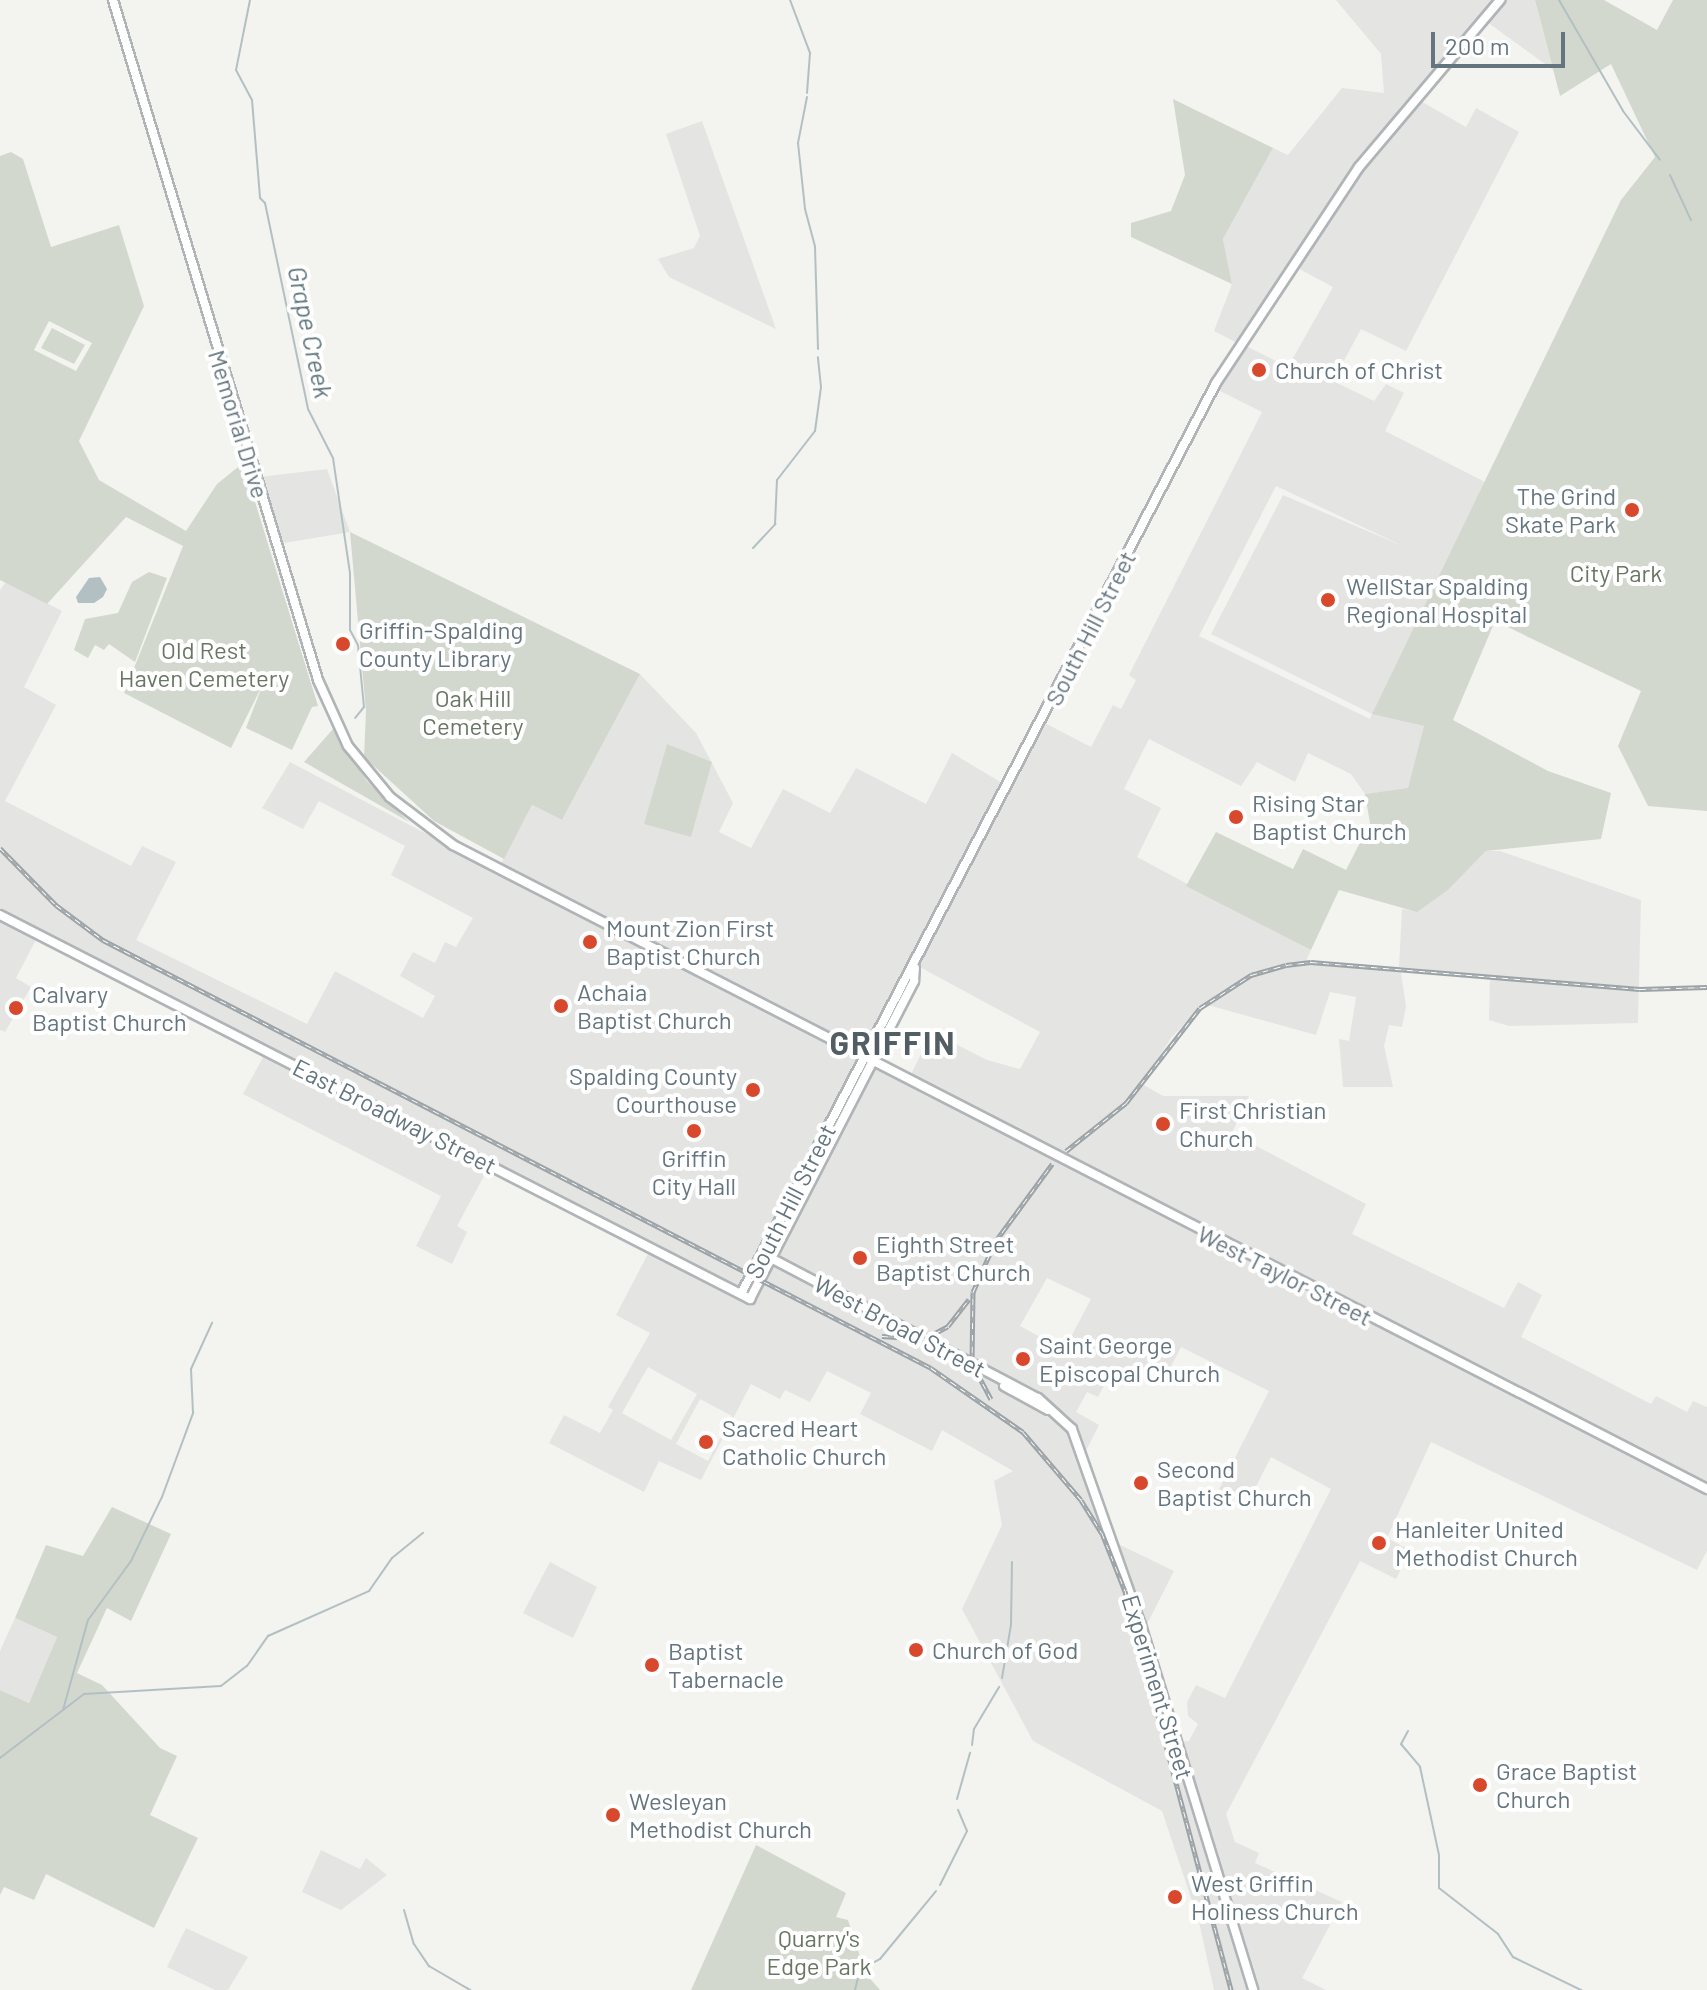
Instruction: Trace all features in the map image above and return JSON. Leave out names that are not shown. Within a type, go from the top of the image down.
[{"type":"main road","name":"Memorial Drive","points":[[113,0],[318,680],[356,758],[416,821],[453,845],[869,1060]]},
{"type":"main road","name":"South Hill Street","points":[[746,1296],[1216,383],[1359,167],[1500,0]]},
{"type":"main road","name":"East Broadway Street","points":[[0,915],[39,932],[746,1296]]},
{"type":"main road","name":"West Taylor Street","points":[[869,1060],[1707,1489]]},
{"type":"main road","name":"West Broad Street","points":[[767,1256],[1038,1398]]},
{"type":"main road","points":[[977,1367],[1062,1418]]},
{"type":"main road","name":"Experiment Street","points":[[1038,1398],[1062,1418],[1078,1441],[1253,1990]]},
{"type":"shaded area","points":[[1336,0],[1535,0],[1553,70],[1483,19],[1417,99],[1466,127],[1476,108],[1519,132],[1406,351],[1361,329],[1333,381],[1374,401],[1386,384],[1404,393],[1385,431],[1485,482],[1373,713],[1425,726],[1408,789],[1365,794],[1351,774],[1308,753],[1295,782],[1257,762],[1241,786],[1149,739],[1124,789],[1161,808],[1137,857],[1311,950],[1306,961],[1399,967],[1402,909],[1417,911],[1448,890],[1486,851],[1500,851],[1641,900],[1638,1023],[1509,1026],[1489,1020],[1490,976],[1400,967],[1406,1006],[1402,1027],[1389,1025],[1384,1046],[1393,1087],[1343,1087],[1339,1039],[1349,1041],[1356,997],[1330,992],[1316,1035],[1204,1004],[1171,1038],[1142,1084],[1163,1096],[1249,1096],[1232,1133],[1366,1204],[1352,1234],[1504,1308],[1518,1282],[1542,1295],[1521,1337],[1651,1404],[1656,1396],[1687,1412],[1693,1401],[1707,1407],[1707,1551],[1697,1570],[1431,1442],[1387,1538],[1410,1550],[1396,1579],[1360,1561],[1226,1814],[1235,1842],[1259,1853],[1255,1863],[1342,1902],[1302,1978],[1326,1990],[1214,1990],[1199,1922],[1162,1811],[1033,1741],[962,1609],[1002,1525],[994,1481],[1013,1471],[942,1430],[932,1451],[860,1414],[871,1393],[827,1371],[810,1402],[785,1390],[780,1399],[751,1384],[701,1480],[659,1461],[644,1492],[549,1443],[564,1415],[600,1433],[613,1410],[608,1407],[650,1333],[616,1315],[651,1248],[490,1165],[457,1226],[467,1232],[452,1264],[416,1246],[441,1196],[243,1094],[267,1050],[40,932],[16,978],[31,987],[5,1032],[0,1030],[0,590],[6,582],[62,611],[24,687],[56,705],[5,801],[131,866],[142,846],[176,862],[136,940],[307,1024],[335,971],[423,1018],[435,996],[400,976],[413,952],[435,963],[445,942],[456,947],[473,918],[391,875],[405,846],[319,801],[303,829],[262,808],[290,762],[497,871],[532,805],[562,820],[640,674],[696,733],[733,803],[719,832],[751,848],[783,789],[830,813],[856,768],[926,804],[952,753],[1007,786],[1039,720],[1091,747],[1113,705],[1121,709],[1136,680],[1129,675],[1262,412],[1212,387],[1239,344],[1214,331],[1232,284],[1223,239],[1273,148],[1288,155],[1342,88],[1384,93],[1381,54]],"holes":[[[1294,266],[1333,287],[1288,367],[1240,343]],[[1276,486],[1405,547],[1283,495],[1211,634],[1372,714],[1370,719],[1199,636]],[[918,966],[1040,1032],[1020,1069],[987,1060],[932,1032],[908,1080],[872,1063]],[[1047,1278],[1091,1299],[1064,1350],[1020,1326]],[[1181,1347],[1269,1391],[1219,1489],[1247,1504],[1271,1457],[1331,1489],[1225,1698],[1196,1685],[1187,1702],[1188,1716],[1198,1724],[1189,1741],[1165,1743],[1138,1654],[1141,1636],[1174,1571],[1112,1541],[1085,1453],[1099,1425],[1076,1412],[1087,1392],[1098,1397],[1110,1374],[1123,1380],[1134,1363],[1165,1378]],[[648,1367],[697,1394],[671,1440],[622,1413]],[[700,1399],[732,1416],[708,1461],[676,1444]]]},
{"type":"shaded area","points":[[702,121],[776,329],[669,277],[658,259],[694,248],[700,236],[666,134]]},
{"type":"shaded area","points":[[327,469],[350,532],[278,544],[259,477]]},
{"type":"shaded area","points":[[100,577],[107,589],[103,597],[94,603],[78,603],[76,597],[89,578]]},
{"type":"shaded area","points":[[550,1562],[597,1587],[573,1638],[523,1613]]},
{"type":"shaded area","points":[[15,1618],[57,1637],[29,1703],[0,1690],[0,1651]]},
{"type":"shaded area","points":[[321,1850],[360,1869],[366,1858],[387,1875],[341,1910],[302,1892]]},
{"type":"shaded area","points":[[186,1928],[248,1957],[228,1990],[215,1990],[167,1967]]},
{"type":"green space","name":"City Park","points":[[1535,0],[1604,0],[1657,30],[1673,0],[1707,0],[1707,811],[1648,806],[1618,746],[1641,691],[1495,621],[1453,720],[1548,771],[1611,793],[1601,839],[1486,851],[1448,890],[1417,912],[1339,890],[1311,950],[1186,886],[1216,832],[1293,869],[1303,849],[1346,870],[1370,823],[1365,794],[1408,788],[1424,726],[1372,714],[1621,200],[1655,157],[1611,64],[1560,96]]},
{"type":"green space","points":[[1173,99],[1273,148],[1223,239],[1232,284],[1131,237],[1131,223],[1171,211],[1185,175]]},
{"type":"green space","name":"Old Rest Haven Cemetery","points":[[11,152],[23,159],[51,247],[119,225],[144,306],[79,441],[99,480],[186,531],[217,484],[243,463],[318,706],[312,707],[292,750],[246,728],[263,684],[231,748],[124,693],[183,546],[126,517],[47,604],[0,580],[0,156]],"holes":[[[49,321],[92,343],[76,371],[34,350]]]},
{"type":"green space","points":[[52,328],[85,345],[74,364],[41,348]]},
{"type":"green space","name":"Oak Hill Cemetery","points":[[350,532],[640,674],[562,820],[532,805],[504,859],[434,821],[364,757],[366,711]]},
{"type":"green space","points":[[149,572],[167,578],[135,662],[109,644],[104,650],[95,645],[88,658],[74,650],[85,619],[118,613],[132,582]]},
{"type":"green space","points":[[333,729],[367,781],[409,822],[304,762]]},
{"type":"green space","points":[[667,744],[712,762],[691,837],[644,824]]},
{"type":"green space","points":[[112,1507],[171,1534],[131,1621],[107,1608],[77,1673],[102,1685],[160,1748],[177,1756],[150,1815],[198,1838],[154,1928],[46,1874],[34,1900],[4,1887],[0,1895],[0,1690],[29,1703],[57,1637],[15,1618],[46,1545],[83,1556]]},
{"type":"green space","name":"Quarry's Edge Park","points":[[756,1845],[846,1893],[836,1917],[848,1920],[866,1974],[880,1990],[691,1990]]},
{"type":"waterway","name":"Grape Creek","points":[[250,0],[236,70],[252,100],[260,198],[265,203],[308,409],[333,458],[350,573],[350,630],[358,645],[364,707],[355,718]]},
{"type":"waterway","points":[[790,0],[810,53],[807,93]]},
{"type":"waterway","points":[[1559,0],[1623,111],[1660,160]]},
{"type":"waterway","points":[[807,97],[798,143],[805,209],[815,247],[818,349]]},
{"type":"waterway","points":[[1670,175],[1691,220]]},
{"type":"waterway","points":[[753,548],[775,524],[777,480],[815,431],[821,387],[818,357]]},
{"type":"waterway","points":[[63,1710],[88,1620],[131,1561],[162,1497],[193,1413],[191,1369],[212,1323]]},
{"type":"waterway","points":[[0,1758],[84,1694],[221,1686],[247,1666],[268,1636],[369,1591],[392,1558],[423,1533]]},
{"type":"waterway","points":[[1002,1678],[1011,1625],[1012,1562]]},
{"type":"waterway","points":[[972,1745],[974,1729],[999,1687]]},
{"type":"waterway","points":[[1408,1731],[1401,1744],[1420,1767],[1439,1855],[1439,1888],[1498,1934],[1513,1957],[1581,1990]]},
{"type":"waterway","points":[[957,1799],[970,1753]]},
{"type":"waterway","points":[[940,1885],[967,1831],[958,1810]]},
{"type":"waterway","points":[[855,1990],[860,1970],[880,1959],[936,1891]]},
{"type":"waterway","points":[[404,1910],[414,1944],[429,1966],[470,1990]]},
{"type":"railway","points":[[0,848],[56,905],[103,940],[931,1368],[1023,1432],[1081,1500],[1102,1533],[1125,1591],[1231,1990]]},
{"type":"railway","points":[[1066,1151],[1126,1103],[1200,1008],[1251,975],[1286,965],[1311,962],[1640,989],[1707,987]]},
{"type":"railway","points":[[991,1399],[972,1364],[973,1292],[995,1242],[1052,1164]]},
{"type":"railway","points":[[882,1336],[924,1339],[948,1326],[969,1299]]},
{"type":"place","name":"Church of Christ","points":[[1259,370]]},
{"type":"place","name":"The Grind Skate Park","points":[[1632,510]]},
{"type":"place","name":"WellStar Spalding Regional Hospital","points":[[1328,600]]},
{"type":"place","name":"Griffin-Spalding County Library","points":[[343,644]]},
{"type":"place","name":"Rising Star Baptist Church","points":[[1236,817]]},
{"type":"place","name":"Mount Zion First Baptist Church","points":[[590,942]]},
{"type":"place","name":"Achaia Baptist Church","points":[[561,1006]]},
{"type":"place","name":"Calvary Baptist Church","points":[[16,1008]]},
{"type":"place","name":"Spalding County Courthouse","points":[[753,1090]]},
{"type":"place","name":"First Christian Church","points":[[1163,1124]]},
{"type":"place","name":"Griffin City Hall","points":[[694,1131]]},
{"type":"place","name":"Eighth Street Baptist Church","points":[[860,1258]]},
{"type":"place","name":"Saint George Episcopal Church","points":[[1023,1359]]},
{"type":"place","name":"Sacred Heart Catholic Church","points":[[706,1442]]},
{"type":"place","name":"Second Baptist Church","points":[[1141,1483]]},
{"type":"place","name":"Hanleiter United Methodist Church","points":[[1379,1543]]},
{"type":"place","name":"Church of God","points":[[916,1650]]},
{"type":"place","name":"Baptist Tabernacle","points":[[652,1665]]},
{"type":"place","name":"Grace Baptist Church","points":[[1480,1785]]},
{"type":"place","name":"Wesleyan Methodist Church","points":[[613,1815]]},
{"type":"place","name":"West Griffin Holiness Church","points":[[1175,1897]]},
{"type":"district","name":"GRIFFIN","points":[[893,1042]]}]
